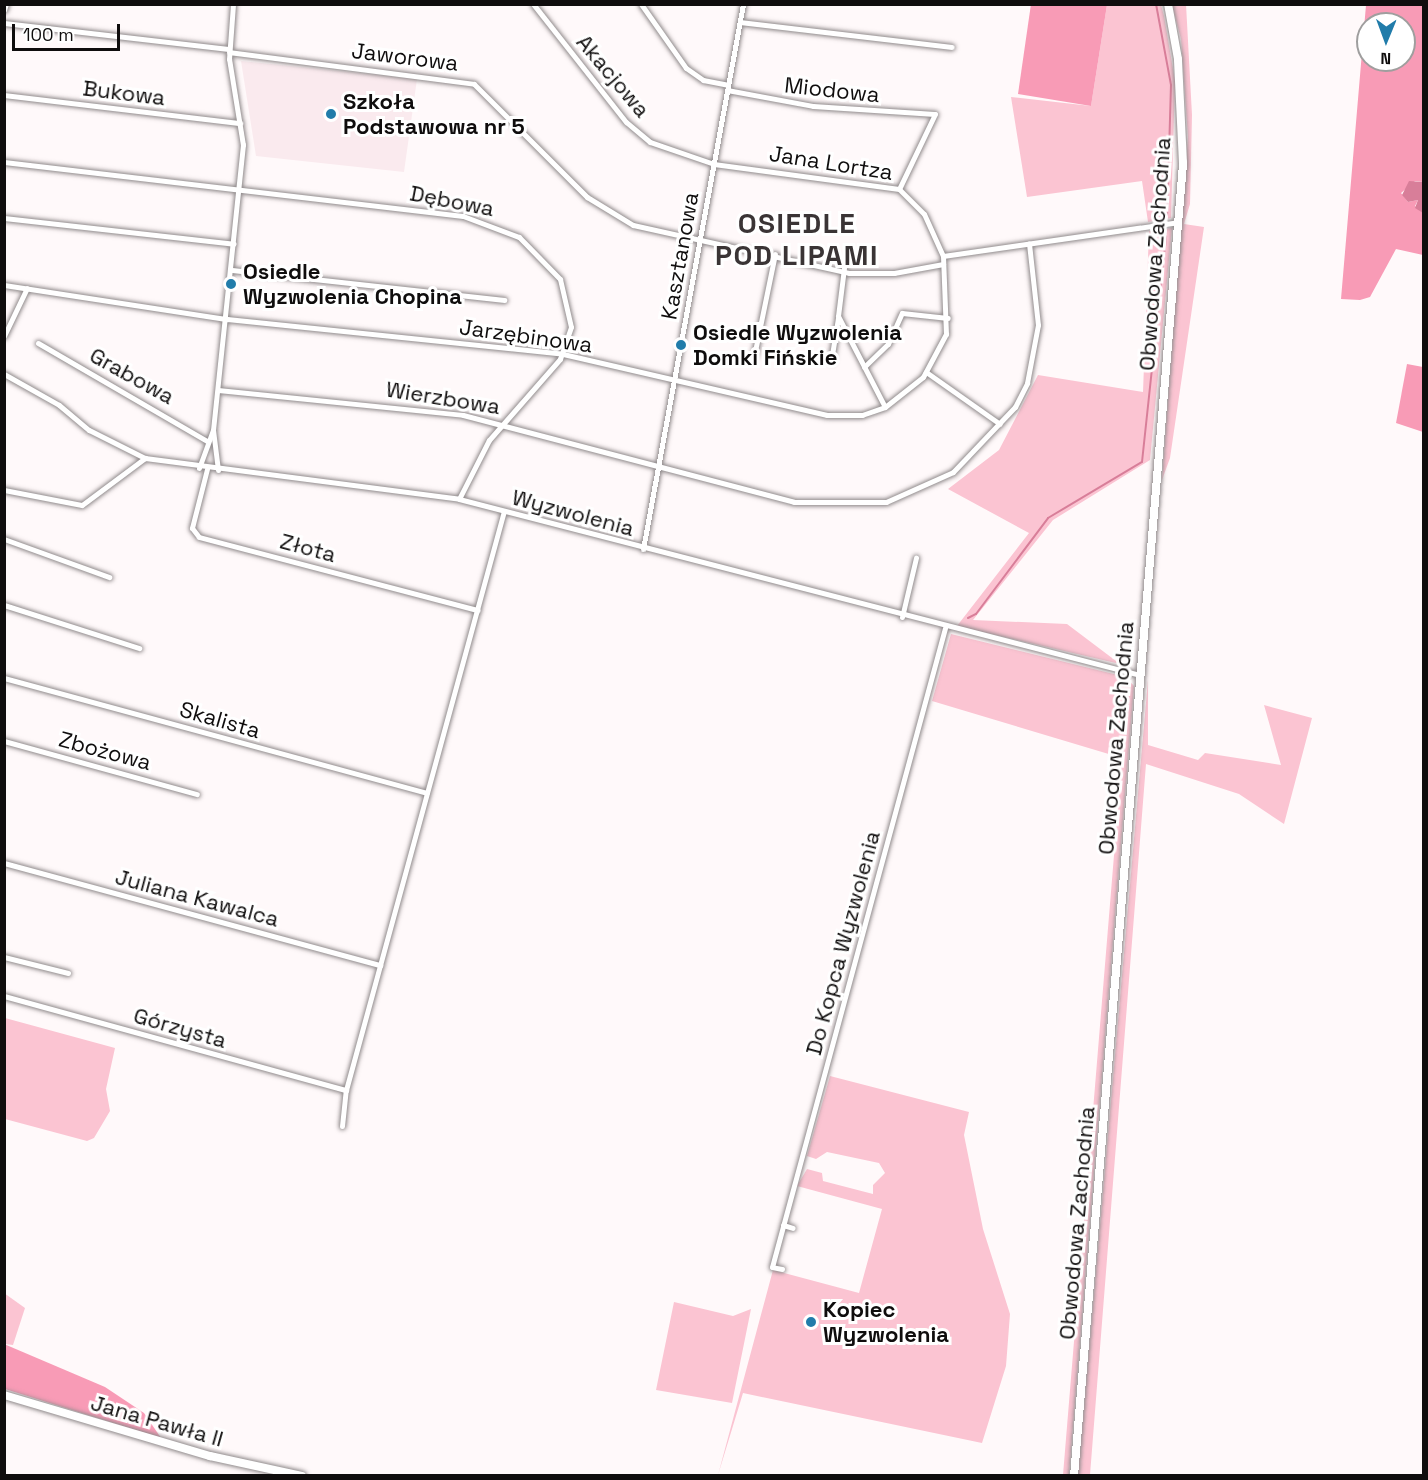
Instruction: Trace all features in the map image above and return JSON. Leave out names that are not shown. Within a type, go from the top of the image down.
[{"type":"main road","name":"Obwodowa Zachodnia","points":[[1074,1476],[1178,222],[1182,98],[1168,4]]},
{"type":"main road","name":"Jana Pawła II","points":[[4,1395],[210,1456],[302,1476]]},
{"type":"street","points":[[4,10],[6,4]]},
{"type":"street","points":[[218,470],[213,430],[240,190],[240,123],[229,51],[233,4]]},
{"type":"street","name":"Akacjowa","points":[[533,4],[626,122],[650,142],[714,164]]},
{"type":"street","name":"Miodowa","points":[[641,4],[686,68],[703,80],[728,88],[813,106],[935,114],[899,189]]},
{"type":"street","name":"Kasztanowa","points":[[643,549],[743,4]]},
{"type":"street","points":[[740,22],[952,46]]},
{"type":"street","name":"Jaworowa","points":[[4,23],[474,84],[606,212],[633,225],[700,243],[775,254],[844,268],[894,273],[943,264]]},
{"type":"street","name":"Bukowa","points":[[4,95],[240,123]]},
{"type":"street","name":"Dębowa","points":[[4,162],[463,216],[504,228],[532,247],[560,279],[570,313],[563,354]]},
{"type":"street","name":"Jana Lortza","points":[[714,164],[899,189],[924,214],[943,256]]},
{"type":"street","points":[[4,218],[234,244]]},
{"type":"street","points":[[838,316],[885,407],[926,372],[941,349],[948,318],[943,256],[1178,222]]},
{"type":"street","name":"Wierzbowa","points":[[218,390],[404,406],[502,424],[658,468],[794,502],[886,502],[953,472],[1000,424],[1027,382],[1038,325],[1029,243]]},
{"type":"street","points":[[753,356],[775,254]]},
{"type":"street","points":[[831,362],[844,268]]},
{"type":"street","points":[[232,270],[504,300]]},
{"type":"street","name":"Jarzębinowa","points":[[4,285],[227,319],[563,354],[827,415],[862,415],[885,407]]},
{"type":"street","points":[[4,336],[27,288]]},
{"type":"street","points":[[864,367],[888,344],[902,313],[948,318]]},
{"type":"street","name":"Grabowa","points":[[38,343],[207,441]]},
{"type":"street","points":[[459,499],[472,467],[502,424],[563,354]]},
{"type":"street","points":[[926,372],[1000,424]]},
{"type":"street","name":"Wyzwolenia","points":[[4,374],[59,405],[88,430],[145,458],[207,469],[459,499],[902,617],[1140,675]]},
{"type":"street","points":[[200,468],[207,441],[213,430]]},
{"type":"street","points":[[4,490],[82,505],[145,458]]},
{"type":"street","name":"Złota","points":[[207,469],[192,528],[199,537],[478,610]]},
{"type":"street","points":[[342,1126],[346,1090],[504,511]]},
{"type":"street","points":[[4,540],[109,577]]},
{"type":"street","points":[[902,617],[916,558]]},
{"type":"street","points":[[4,604],[139,648]]},
{"type":"street","name":"Do Kopca Wyzwolenia","points":[[782,1269],[772,1267],[945,628]]},
{"type":"street","name":"Skalista","points":[[4,678],[427,793]]},
{"type":"street","name":"Zbożowa","points":[[4,741],[196,794]]},
{"type":"street","name":"Juliana Kawalca","points":[[4,863],[380,965]]},
{"type":"street","points":[[4,957],[68,973]]},
{"type":"street","name":"Górzysta","points":[[4,996],[346,1090]]},
{"type":"street","points":[[793,1190],[802,1192]]},
{"type":"street","points":[[783,1225],[793,1228]]},
{"type":"shaded area","points":[[1031,4],[1107,5],[1091,106],[1018,94]]},
{"type":"shaded area","points":[[1186,4],[1192,115],[1190,204],[1184,224],[1204,227],[1170,458],[1162,480],[1188,137],[1181,39],[1172,5]]},
{"type":"shaded area","points":[[1107,5],[1161,5],[1175,81],[1171,218],[1148,222],[1142,181],[1027,197],[1011,97],[1091,106]]},
{"type":"shaded area","points":[[1366,5],[1423,5],[1423,182],[1415,181],[1401,193],[1408,202],[1418,200],[1415,206],[1423,213],[1423,255],[1396,249],[1370,297],[1360,300],[1341,299],[1360,72],[1416,72],[1416,12],[1365,12]]},
{"type":"shaded area","name":"Szkoła Podstawowa nr 5","points":[[241,61],[417,79],[404,172],[256,156]]},
{"type":"shaded area","points":[[1409,181],[1423,182],[1423,213],[1415,208],[1418,200],[1408,202],[1402,195]]},
{"type":"shaded area","points":[[1172,228],[1150,460],[1053,520],[973,620],[1067,624],[1120,664],[957,626],[1029,533],[948,489],[999,450],[1038,375],[1143,392],[1149,231]]},
{"type":"shaded area","points":[[1407,364],[1423,367],[1423,432],[1396,423]]},
{"type":"shaded area","points":[[951,634],[1126,677],[1134,686],[1069,1475],[1063,1475],[1122,758],[932,701]]},
{"type":"shaded area","points":[[1148,680],[1148,745],[1198,760],[1205,753],[1281,765],[1264,705],[1312,718],[1284,824],[1239,794],[1146,764],[1090,1475],[1078,1476]]},
{"type":"shaded area","points":[[5,1018],[115,1048],[106,1089],[110,1111],[94,1138],[87,1141],[5,1119]]},
{"type":"shaded area","points":[[830,1076],[969,1112],[964,1135],[983,1229],[1010,1314],[1006,1366],[982,1443],[743,1393],[718,1475],[773,1270],[859,1293],[882,1209],[797,1186],[807,1169],[822,1173],[823,1181],[873,1194],[873,1185],[885,1173],[879,1163],[827,1152],[816,1159],[807,1156]]},
{"type":"shaded area","points":[[4,1293],[25,1308],[13,1345],[5,1344]]},
{"type":"shaded area","points":[[674,1302],[733,1316],[751,1309],[732,1403],[656,1390]]},
{"type":"shaded area","points":[[4,1344],[105,1387],[144,1413],[161,1438],[5,1389]]},
{"type":"waterway","points":[[1156,4],[1171,85],[1167,216]]},
{"type":"waterway","points":[[968,618],[976,614],[1048,518],[1142,462],[1166,236]]},
{"type":"place","name":"Szkoła Podstawowa nr 5","points":[[331,114]]},
{"type":"place","name":"Osiedle Wyzwolenia Chopina","points":[[231,284]]},
{"type":"place","name":"Osiedle Wyzwolenia Domki Fińskie","points":[[681,345]]},
{"type":"place","name":"Kopiec Wyzwolenia","points":[[811,1322]]},
{"type":"district","name":"OSIEDLE POD LIPAMI","points":[[797,239]]}]
